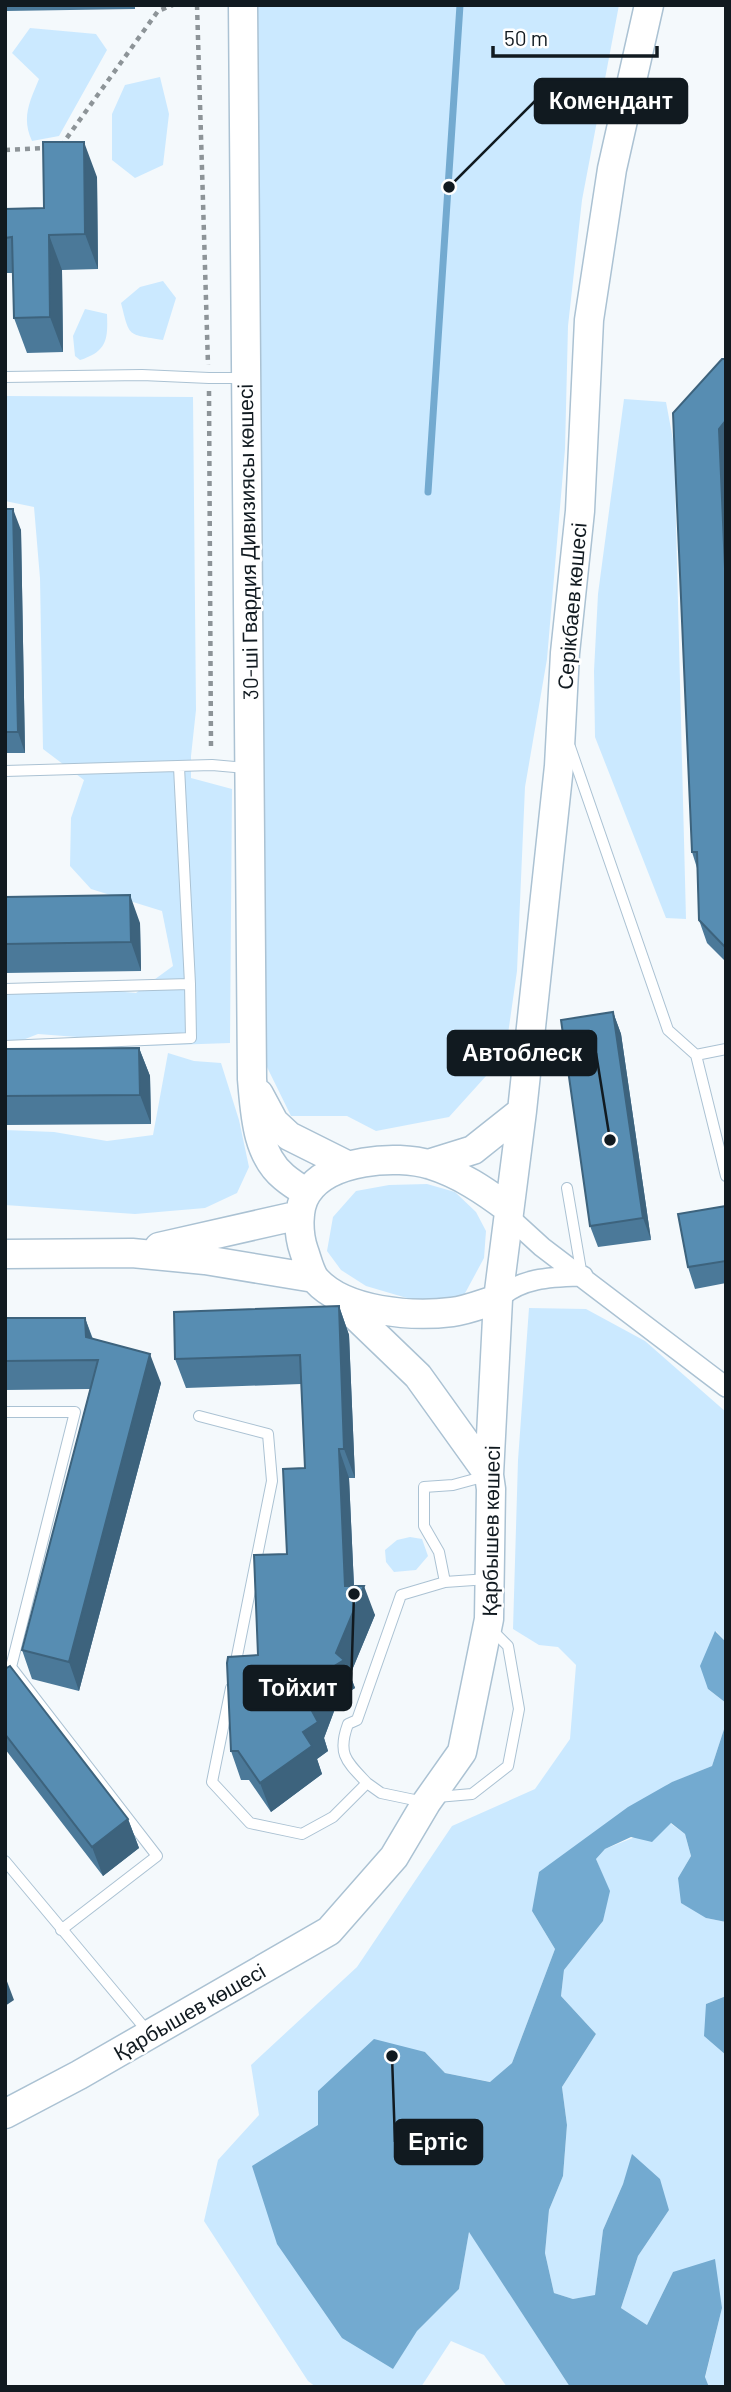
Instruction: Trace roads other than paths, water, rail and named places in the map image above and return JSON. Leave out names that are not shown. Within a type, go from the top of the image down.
[{"type":"main road","name":"30-ші Гвардия Дивизиясы көшесі","points":[[243,5],[252,1079],[257,1124],[266,1154],[303,1204]]},
{"type":"main road","name":"Серікбаев көшесі","points":[[509,1212],[559,766],[565,653],[580,510],[589,320],[611,169],[649,5]]},
{"type":"main road","points":[[252,1079],[274,1122],[289,1136],[348,1165]]},
{"type":"main road","points":[[428,1164],[473,1150],[522,1111]]},
{"type":"main road","points":[[489,1475],[418,1376],[324,1286],[302,1247],[303,1204],[322,1179],[348,1165],[390,1160],[428,1164],[453,1173],[481,1188],[509,1212]]},
{"type":"main road","points":[[132,1253],[303,1204]]},
{"type":"main road","name":"Қарбышев көшесі","points":[[5,2115],[329,1931],[394,1857],[428,1800],[462,1752],[488,1626],[489,1475],[498,1299],[509,1212]]},
{"type":"main road","points":[[5,1254],[132,1253],[205,1261],[324,1286],[380,1310],[416,1314],[455,1312],[498,1299]]},
{"type":"street","points":[[509,1212],[542,1247],[726,1387]]},
{"type":"street","points":[[498,1299],[518,1285],[543,1278],[583,1276]]},
{"type":"lane","points":[[5,377],[142,375],[245,378]]},
{"type":"lane","points":[[561,722],[668,1030],[696,1055],[726,1176]]},
{"type":"lane","points":[[5,771],[212,765],[249,768]]},
{"type":"lane","points":[[5,1046],[191,1038],[179,767]]},
{"type":"lane","points":[[5,989],[190,984]]},
{"type":"lane","points":[[696,1055],[726,1049]]},
{"type":"lane","points":[[567,1188],[583,1276]]},
{"type":"lane","points":[[5,1412],[75,1412],[8,1669],[157,1856],[61,1930]]},
{"type":"lane","points":[[199,1416],[268,1434],[272,1481],[212,1782],[250,1823],[302,1834],[333,1817],[367,1783]]},
{"type":"lane","points":[[445,1582],[439,1552],[424,1525],[424,1487],[453,1485],[489,1475]]},
{"type":"lane","points":[[488,1626],[508,1646],[519,1709],[508,1766],[472,1794],[428,1800],[381,1793],[345,1760],[342,1741],[348,1724],[357,1720],[401,1595],[445,1582],[490,1578]]},
{"type":"lane","points":[[5,1861],[149,2033]]},
{"type":"water","points":[[715,1631],[726,1642],[726,1703],[708,1689],[700,1666]]},
{"type":"water","points":[[726,1723],[726,1922],[706,1918],[681,1903],[678,1878],[691,1856],[685,1834],[671,1823],[652,1842],[631,1837],[605,1849],[596,1859],[610,1891],[603,1921],[564,1970],[561,1996],[596,2034],[562,2087],[567,2125],[563,2176],[549,2210],[545,2253],[554,2293],[573,2299],[595,2295],[603,2230],[623,2184],[632,2154],[660,2179],[669,2210],[638,2256],[621,2308],[647,2325],[673,2272],[715,2259],[722,2308],[705,2377],[709,2387],[570,2387],[469,2232],[459,2289],[417,2331],[393,2369],[342,2338],[277,2244],[252,2166],[318,2125],[318,2091],[374,2039],[425,2052],[445,2073],[490,2082],[512,2063],[555,1949],[532,1911],[539,1872],[628,1807],[672,1782],[712,1766]]},
{"type":"water","points":[[726,1996],[726,2055],[704,2036],[706,2004]]},
{"type":"waterway","points":[[428,492],[460,5]]},
{"type":"place","name":"Комендант","points":[[449,187]]},
{"type":"place","name":"Автоблеск","points":[[610,1140]]},
{"type":"place","name":"Тойхит","points":[[354,1594]]},
{"type":"place","name":"Ертіс","points":[[392,2056]]}]
